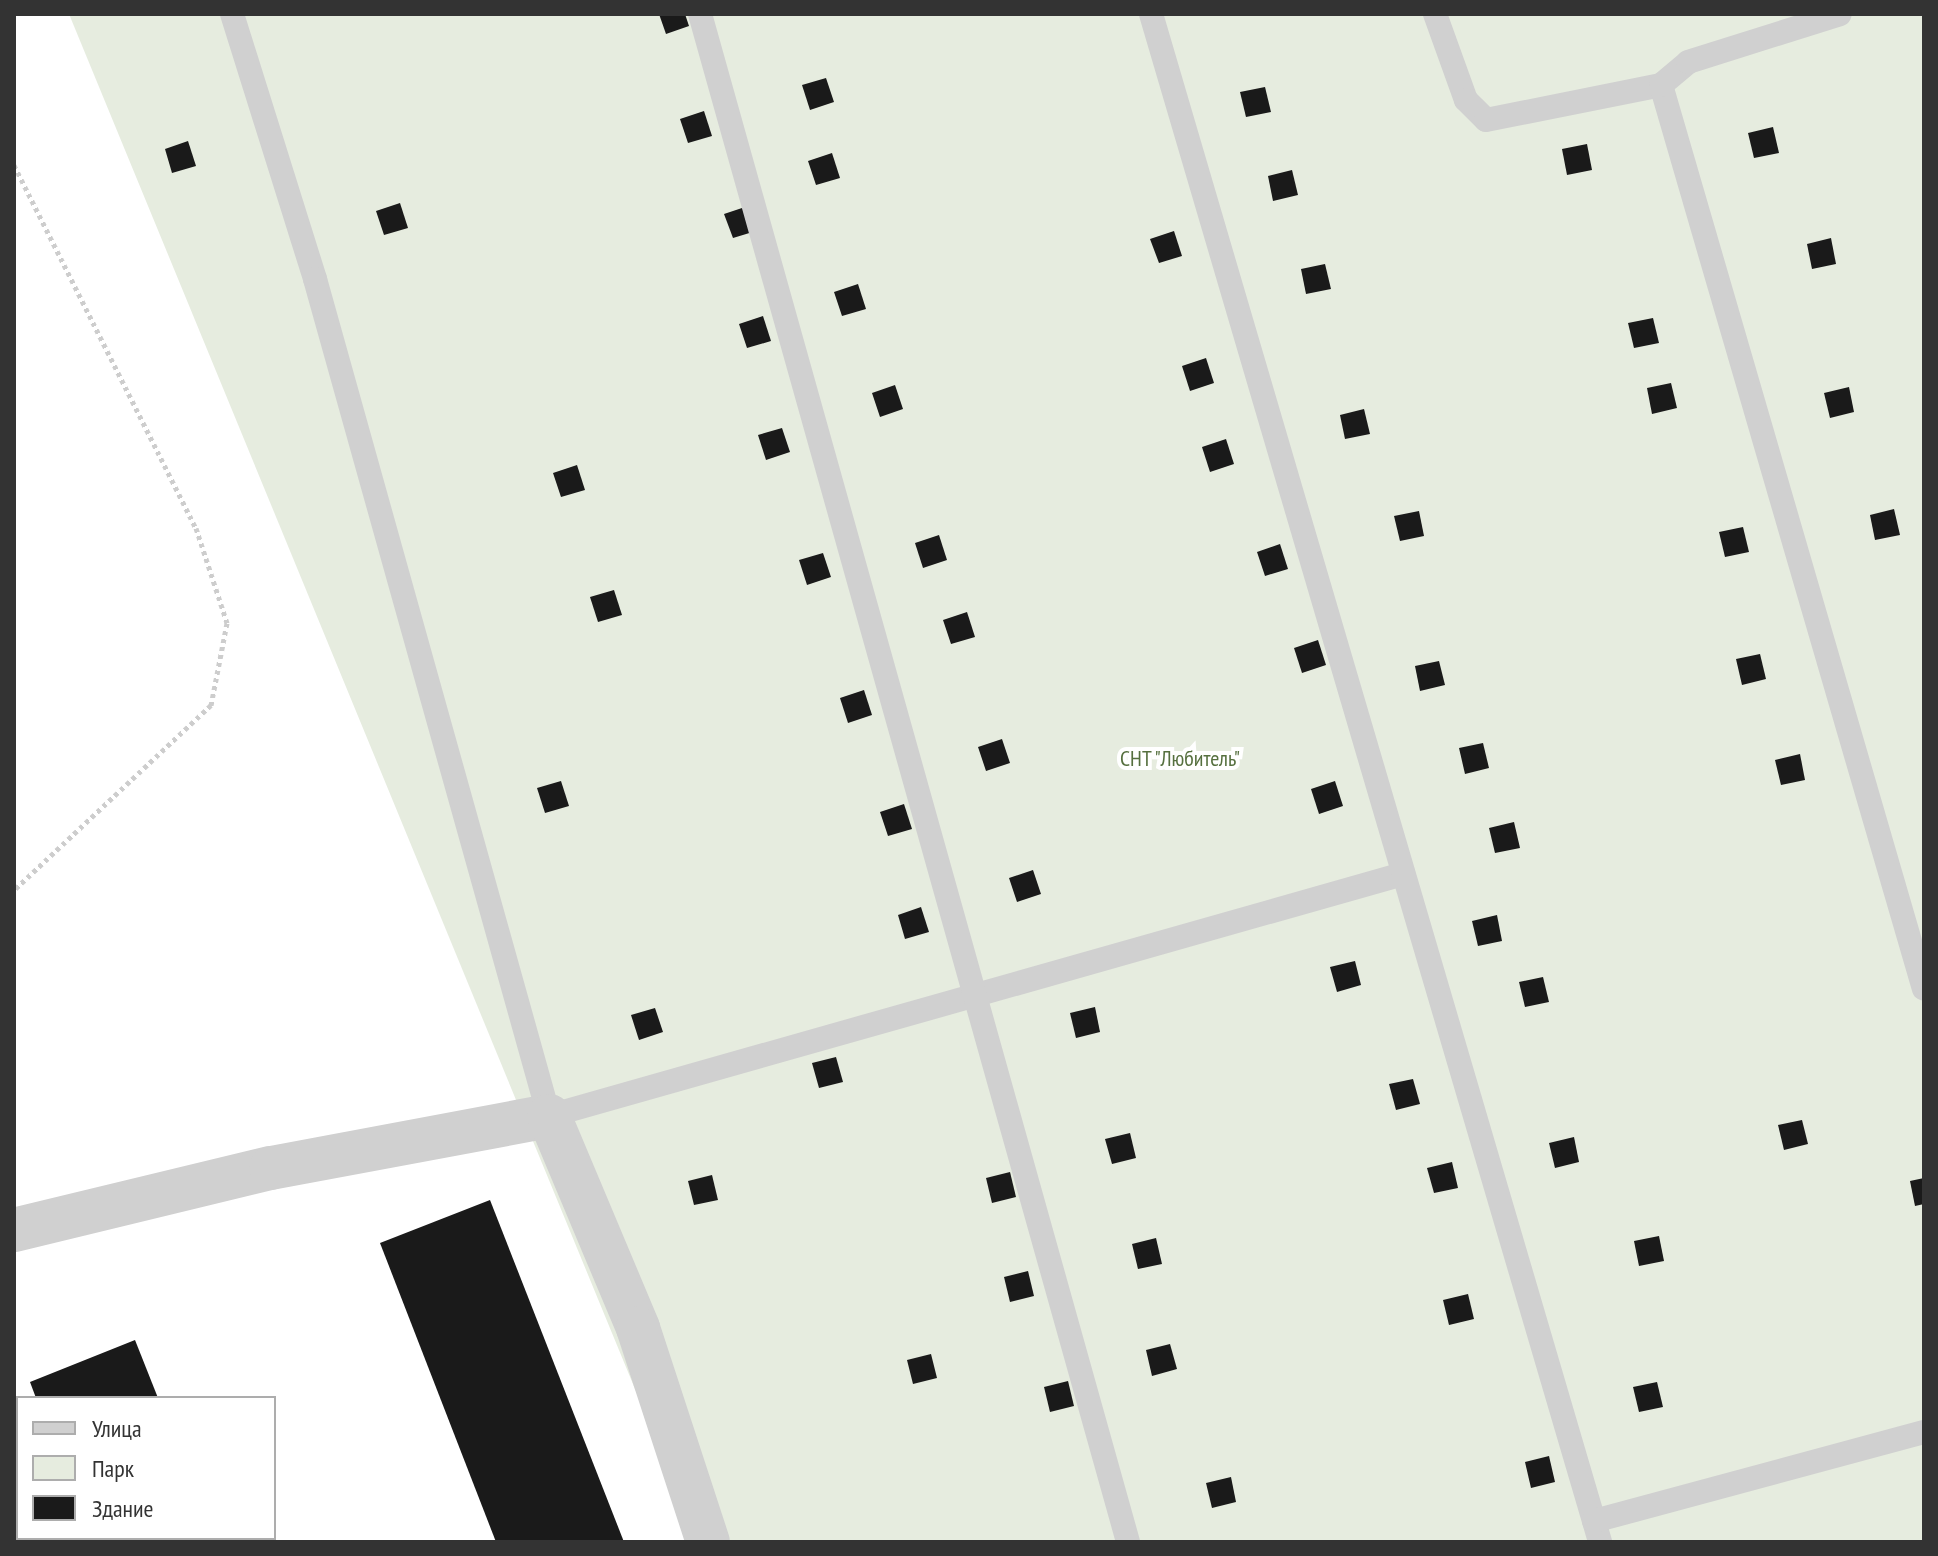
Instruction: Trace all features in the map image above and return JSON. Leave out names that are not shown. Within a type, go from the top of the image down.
[{"type":"street","points":[[14,1230],[271,1168],[549,1116],[638,1328],[708,1542]]},
{"type":"lane","points":[[232,14],[315,279],[549,1116],[1403,874]]},
{"type":"lane","points":[[700,14],[1128,1542]]},
{"type":"lane","points":[[1151,14],[1597,1531],[1924,1432]]},
{"type":"lane","points":[[1435,14],[1466,100],[1486,120],[1661,85],[1699,57],[1840,14]]},
{"type":"lane","points":[[1661,85],[1924,989]]},
{"type":"path","points":[[14,165],[196,528],[227,623],[211,705],[14,890]]},
{"type":"green space","name":"СНТ \"Любитель\"","points":[[69,14],[1924,14],[1924,1542],[698,1542]]},
{"type":"building","points":[[659,14],[685,14],[689,26],[666,34]]},
{"type":"building","points":[[826,78],[834,102],[810,110],[802,85]]},
{"type":"building","points":[[1265,87],[1271,112],[1246,117],[1240,92]]},
{"type":"building","points":[[704,111],[712,136],[688,143],[680,119]]},
{"type":"building","points":[[1773,127],[1779,153],[1754,158],[1748,133]]},
{"type":"building","points":[[188,141],[196,166],[172,173],[165,149]]},
{"type":"building","points":[[1587,144],[1592,170],[1567,175],[1562,149]]},
{"type":"building","points":[[832,153],[840,178],[816,185],[808,161]]},
{"type":"building","points":[[1292,170],[1298,195],[1273,201],[1268,176]]},
{"type":"building","points":[[400,203],[408,228],[384,235],[376,211]]},
{"type":"building","points":[[748,206],[756,231],[733,238],[724,214]]},
{"type":"building","points":[[1174,231],[1182,256],[1159,263],[1150,239]]},
{"type":"building","points":[[1831,238],[1836,264],[1812,269],[1807,244]]},
{"type":"building","points":[[1325,264],[1331,289],[1306,294],[1301,269]]},
{"type":"building","points":[[858,284],[866,309],[842,316],[834,292]]},
{"type":"building","points":[[763,316],[771,341],[747,348],[739,324]]},
{"type":"building","points":[[1653,318],[1659,343],[1634,348],[1628,323]]},
{"type":"building","points":[[1206,358],[1214,383],[1190,391],[1182,366]]},
{"type":"building","points":[[1671,383],[1677,408],[1652,414],[1647,388]]},
{"type":"building","points":[[895,385],[903,409],[880,417],[872,393]]},
{"type":"building","points":[[1849,387],[1854,412],[1830,418],[1824,393]]},
{"type":"building","points":[[1364,409],[1370,434],[1345,439],[1340,415]]},
{"type":"building","points":[[782,428],[790,452],[766,460],[758,435]]},
{"type":"building","points":[[1226,439],[1234,464],[1210,472],[1202,447]]},
{"type":"building","points":[[577,465],[585,490],[561,497],[553,473]]},
{"type":"building","points":[[1894,509],[1900,535],[1875,540],[1870,515]]},
{"type":"building","points":[[1419,511],[1424,536],[1400,541],[1394,516]]},
{"type":"building","points":[[1743,527],[1749,552],[1725,557],[1719,532]]},
{"type":"building","points":[[939,535],[947,560],[923,568],[915,543]]},
{"type":"building","points":[[1280,544],[1288,569],[1265,576],[1257,552]]},
{"type":"building","points":[[823,553],[831,577],[807,585],[799,560]]},
{"type":"building","points":[[614,590],[622,615],[598,622],[590,597]]},
{"type":"building","points":[[967,612],[975,637],[951,644],[943,620]]},
{"type":"building","points":[[1318,640],[1326,665],[1302,673],[1294,648]]},
{"type":"building","points":[[1760,654],[1766,679],[1742,685],[1736,659]]},
{"type":"building","points":[[1439,661],[1445,685],[1420,691],[1415,666]]},
{"type":"building","points":[[864,690],[872,715],[848,723],[840,698]]},
{"type":"building","points":[[1002,739],[1010,763],[986,771],[978,747]]},
{"type":"building","points":[[1483,743],[1489,768],[1465,774],[1459,748]]},
{"type":"building","points":[[1800,754],[1805,780],[1781,785],[1775,760]]},
{"type":"building","points":[[561,781],[569,806],[545,813],[537,788]]},
{"type":"building","points":[[1335,781],[1343,806],[1319,814],[1311,789]]},
{"type":"building","points":[[904,804],[912,829],[888,836],[880,812]]},
{"type":"building","points":[[1514,822],[1520,848],[1495,853],[1489,828]]},
{"type":"building","points":[[1033,870],[1041,894],[1017,902],[1009,878]]},
{"type":"building","points":[[921,907],[929,932],[905,939],[898,915]]},
{"type":"building","points":[[1497,915],[1502,941],[1478,946],[1472,921]]},
{"type":"building","points":[[1355,961],[1361,985],[1337,992],[1330,967]]},
{"type":"building","points":[[1543,977],[1549,1002],[1525,1007],[1519,982]]},
{"type":"building","points":[[1095,1007],[1100,1032],[1076,1038],[1070,1013]]},
{"type":"building","points":[[655,1008],[663,1032],[639,1040],[631,1015]]},
{"type":"building","points":[[836,1057],[843,1082],[819,1088],[812,1063]]},
{"type":"building","points":[[1413,1079],[1420,1104],[1396,1110],[1389,1084]]},
{"type":"building","points":[[1802,1120],[1808,1144],[1784,1150],[1778,1125]]},
{"type":"building","points":[[1130,1133],[1136,1158],[1112,1164],[1105,1139]]},
{"type":"building","points":[[1574,1137],[1579,1162],[1555,1168],[1549,1143]]},
{"type":"building","points":[[1452,1162],[1458,1188],[1434,1193],[1427,1168]]},
{"type":"building","points":[[1010,1172],[1016,1197],[992,1203],[986,1178]]},
{"type":"building","points":[[712,1175],[718,1200],[694,1205],[688,1181]]},
{"type":"building","points":[[1924,1178],[1924,1204],[1915,1206],[1910,1181]]},
{"type":"building","points":[[490,1200],[624,1542],[496,1542],[380,1243]]},
{"type":"building","points":[[1659,1236],[1664,1261],[1639,1266],[1634,1241]]},
{"type":"building","points":[[1156,1238],[1162,1264],[1138,1269],[1132,1244]]},
{"type":"building","points":[[1028,1271],[1034,1296],[1010,1302],[1004,1277]]},
{"type":"building","points":[[1468,1294],[1474,1319],[1449,1325],[1443,1300]]},
{"type":"building","points":[[135,1340],[157,1396],[35,1396],[30,1382]]},
{"type":"building","points":[[1170,1344],[1177,1369],[1152,1376],[1146,1350]]},
{"type":"building","points":[[931,1354],[937,1378],[913,1384],[907,1360]]},
{"type":"building","points":[[1068,1381],[1074,1406],[1050,1412],[1044,1387]]},
{"type":"building","points":[[1657,1382],[1663,1407],[1639,1412],[1633,1387]]},
{"type":"building","points":[[1549,1456],[1555,1482],[1531,1488],[1525,1462]]},
{"type":"building","points":[[1231,1477],[1236,1502],[1212,1508],[1206,1483]]}]
